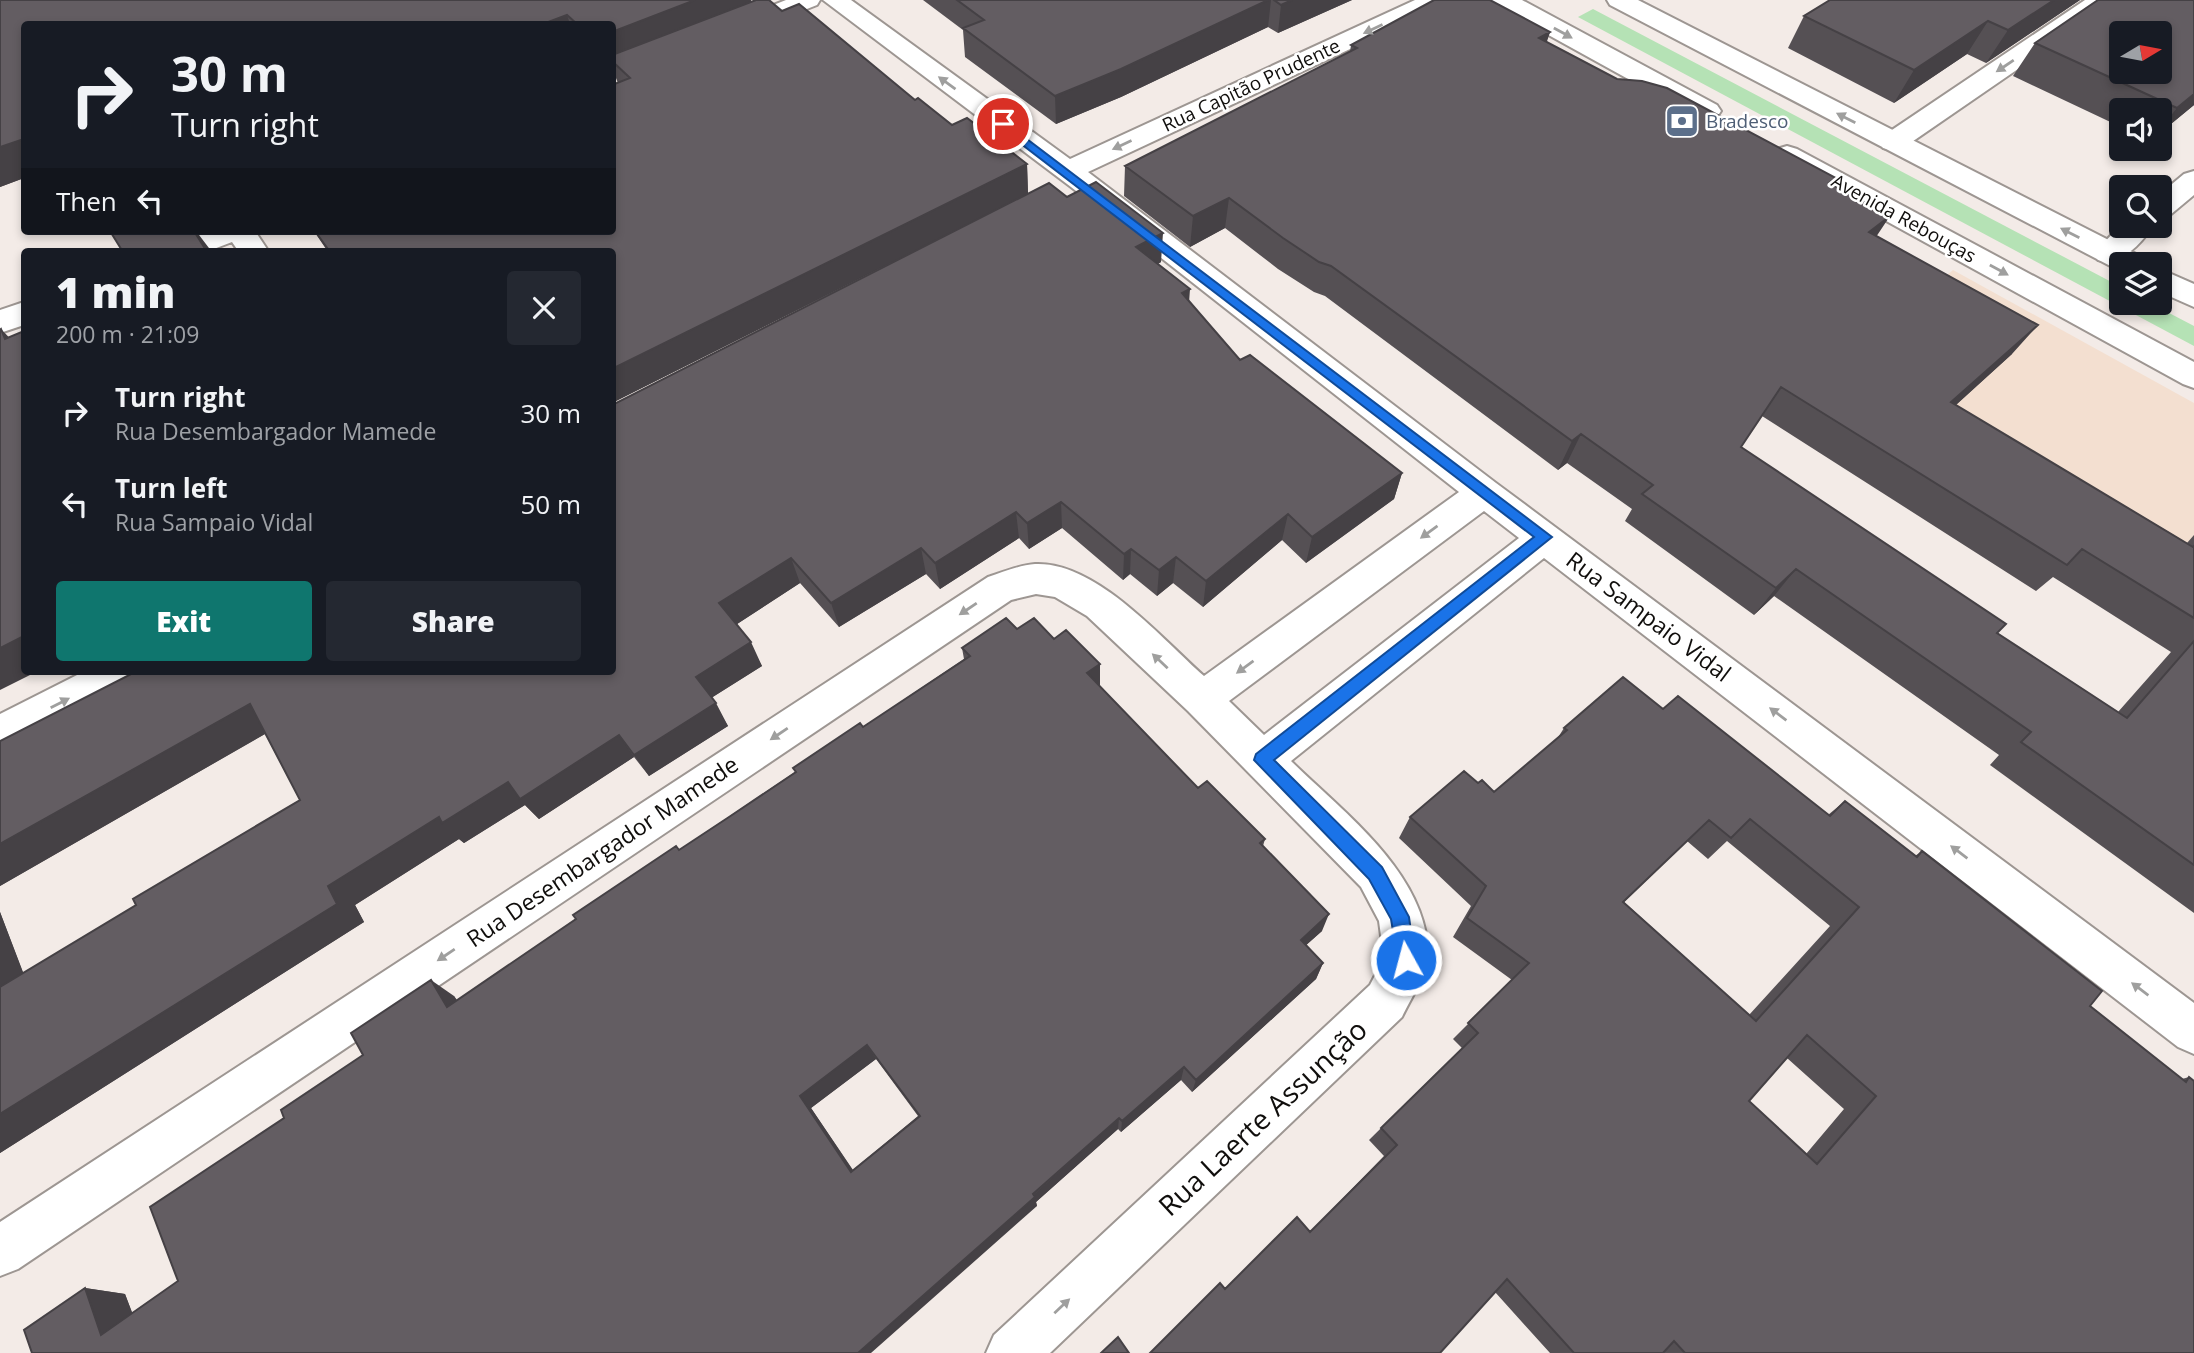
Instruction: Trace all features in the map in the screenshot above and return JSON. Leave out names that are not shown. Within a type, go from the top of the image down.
[{"type":"street","points":[[710,39],[808,0]]},
{"type":"street","name":"Rua Sampaio Vidal","points":[[835,0],[1068,182],[1545,537],[2194,1031]]},
{"type":"street","name":"Rua Capitão Prudente","points":[[1068,182],[1435,0]]},
{"type":"street","points":[[1503,0],[1728,123]]},
{"type":"street","points":[[1619,0],[2109,253]]},
{"type":"street","points":[[1893,142],[2102,0]]},
{"type":"street","name":"Avenida Rebouças","points":[[1764,142],[2194,376]]},
{"type":"street","points":[[2172,198],[2194,180]]},
{"type":"street","points":[[188,248],[221,235]]},
{"type":"street","points":[[2172,285],[2194,297]]},
{"type":"street","points":[[0,322],[21,314]]},
{"type":"street","points":[[1202,699],[1483,492]]},
{"type":"street","points":[[1262,760],[1545,537]]},
{"type":"street","name":"Rua Desembargador Mamede","points":[[0,1251],[1001,587],[1035,579],[1063,583],[1100,605],[1202,699],[1262,760]]},
{"type":"street","points":[[0,733],[114,675]]},
{"type":"street","name":"Rua Laerte Assunção","points":[[1012,1353],[1386,1001],[1406,960],[1400,917],[1376,873],[1262,760]]},
{"type":"shaded area","points":[[1953,270],[2194,403],[2194,536],[2160,573],[1917,439],[1917,301]]},
{"type":"green space","points":[[1593,9],[2109,281],[2109,301],[1578,17]]},
{"type":"green space","points":[[2172,314],[2194,326],[2194,346],[2136,315]]},
{"type":"building","points":[[0,0],[695,0],[616,30],[616,21],[574,21],[567,15],[551,21],[21,21],[21,140],[0,147]]},
{"type":"building","points":[[756,0],[769,0],[782,11],[799,4],[915,100],[918,98],[952,125],[967,118],[1027,164],[616,367],[616,248],[327,248],[318,235],[616,235],[616,83],[630,78],[616,65],[616,53]]},
{"type":"building","points":[[957,0],[1268,0],[1121,69],[1055,96],[963,28],[984,20]]},
{"type":"building","points":[[1274,0],[1292,0],[1281,5]]},
{"type":"building","points":[[1434,0],[1490,0],[1550,32],[1539,38],[1617,79],[1642,81],[1667,88],[1836,178],[1829,183],[1890,216],[1869,232],[2038,325],[1951,402],[2194,546],[2194,618],[2082,549],[2067,565],[1781,387],[1741,447],[2006,624],[1997,633],[2127,718],[2194,641],[2194,865],[2021,742],[2031,732],[1796,569],[1776,588],[1642,494],[1653,485],[1581,434],[1572,441],[1331,266],[1319,262],[1283,238],[1229,198],[1193,216],[1125,166],[1357,48],[1351,45]]},
{"type":"building","points":[[1830,0],[2054,0],[2008,30],[1988,21],[1914,70],[1804,16]]},
{"type":"building","points":[[2098,0],[2194,0],[2194,94],[2177,108],[2172,106],[2172,98],[2155,98],[2125,84],[2172,84],[2172,21],[2109,21],[2109,77],[2035,43]]},
{"type":"building","points":[[1096,182],[1163,233],[1136,247],[1190,289],[1182,293],[1240,360],[1250,355],[1402,473],[1312,537],[1288,514],[1206,581],[1176,557],[1159,570],[1131,549],[1124,554],[1061,502],[1027,523],[1016,512],[935,563],[921,548],[831,603],[791,558],[719,603],[751,642],[696,677],[716,703],[634,755],[619,735],[520,799],[508,782],[442,823],[439,817],[328,886],[337,904],[0,1114],[0,987],[136,905],[133,899],[300,800],[250,704],[0,844],[0,741],[129,675],[616,675],[616,403],[1049,183],[1067,197]]},
{"type":"building","points":[[112,235],[196,235],[205,248],[121,248]]},
{"type":"building","points":[[0,330],[5,339],[21,332],[21,638],[0,648]]},
{"type":"building","points":[[1006,618],[1017,629],[1034,618],[1054,639],[1066,630],[1100,664],[1087,673],[1198,788],[1207,781],[1265,839],[1260,843],[1329,914],[1301,940],[1323,963],[1196,1080],[1184,1067],[1122,1121],[1119,1118],[1033,1194],[1035,1197],[858,1353],[32,1353],[24,1330],[85,1288],[101,1335],[178,1281],[150,1207],[284,1118],[281,1110],[363,1055],[351,1033],[431,980],[447,1007],[576,919],[573,915],[676,846],[679,850],[729,817],[796,772],[793,768],[860,723],[863,727],[970,656],[962,648]],"holes":[[[867,1045],[920,1116],[851,1172],[800,1096]]]},
{"type":"building","points":[[1623,677],[1663,709],[1678,696],[1830,816],[1845,801],[1917,857],[1922,851],[2102,991],[2090,1006],[2186,1082],[2189,1077],[2194,1081],[2194,1353],[1685,1353],[1674,1341],[1663,1353],[1574,1353],[1507,1279],[1440,1353],[1150,1353],[1220,1283],[1225,1289],[1297,1217],[1310,1232],[1397,1145],[1381,1128],[1478,1033],[1468,1023],[1529,963],[1467,918],[1486,886],[1410,817],[1464,771],[1478,783],[1482,780],[1494,792],[1567,730],[1564,728]],"holes":[[[1750,819],[1859,907],[1756,1021],[1623,902],[1709,820],[1731,838]],[[1807,1035],[1876,1096],[1817,1164],[1749,1101]]]},
{"type":"building","points":[[1118,1337],[1129,1353],[1101,1353]]},
{"type":"place","name":"Bradesco","points":[[1682,121]]},
{"type":"route","points":[[1003,124],[1545,537],[1262,760],[1376,873],[1400,917],[1406,960]]}]
